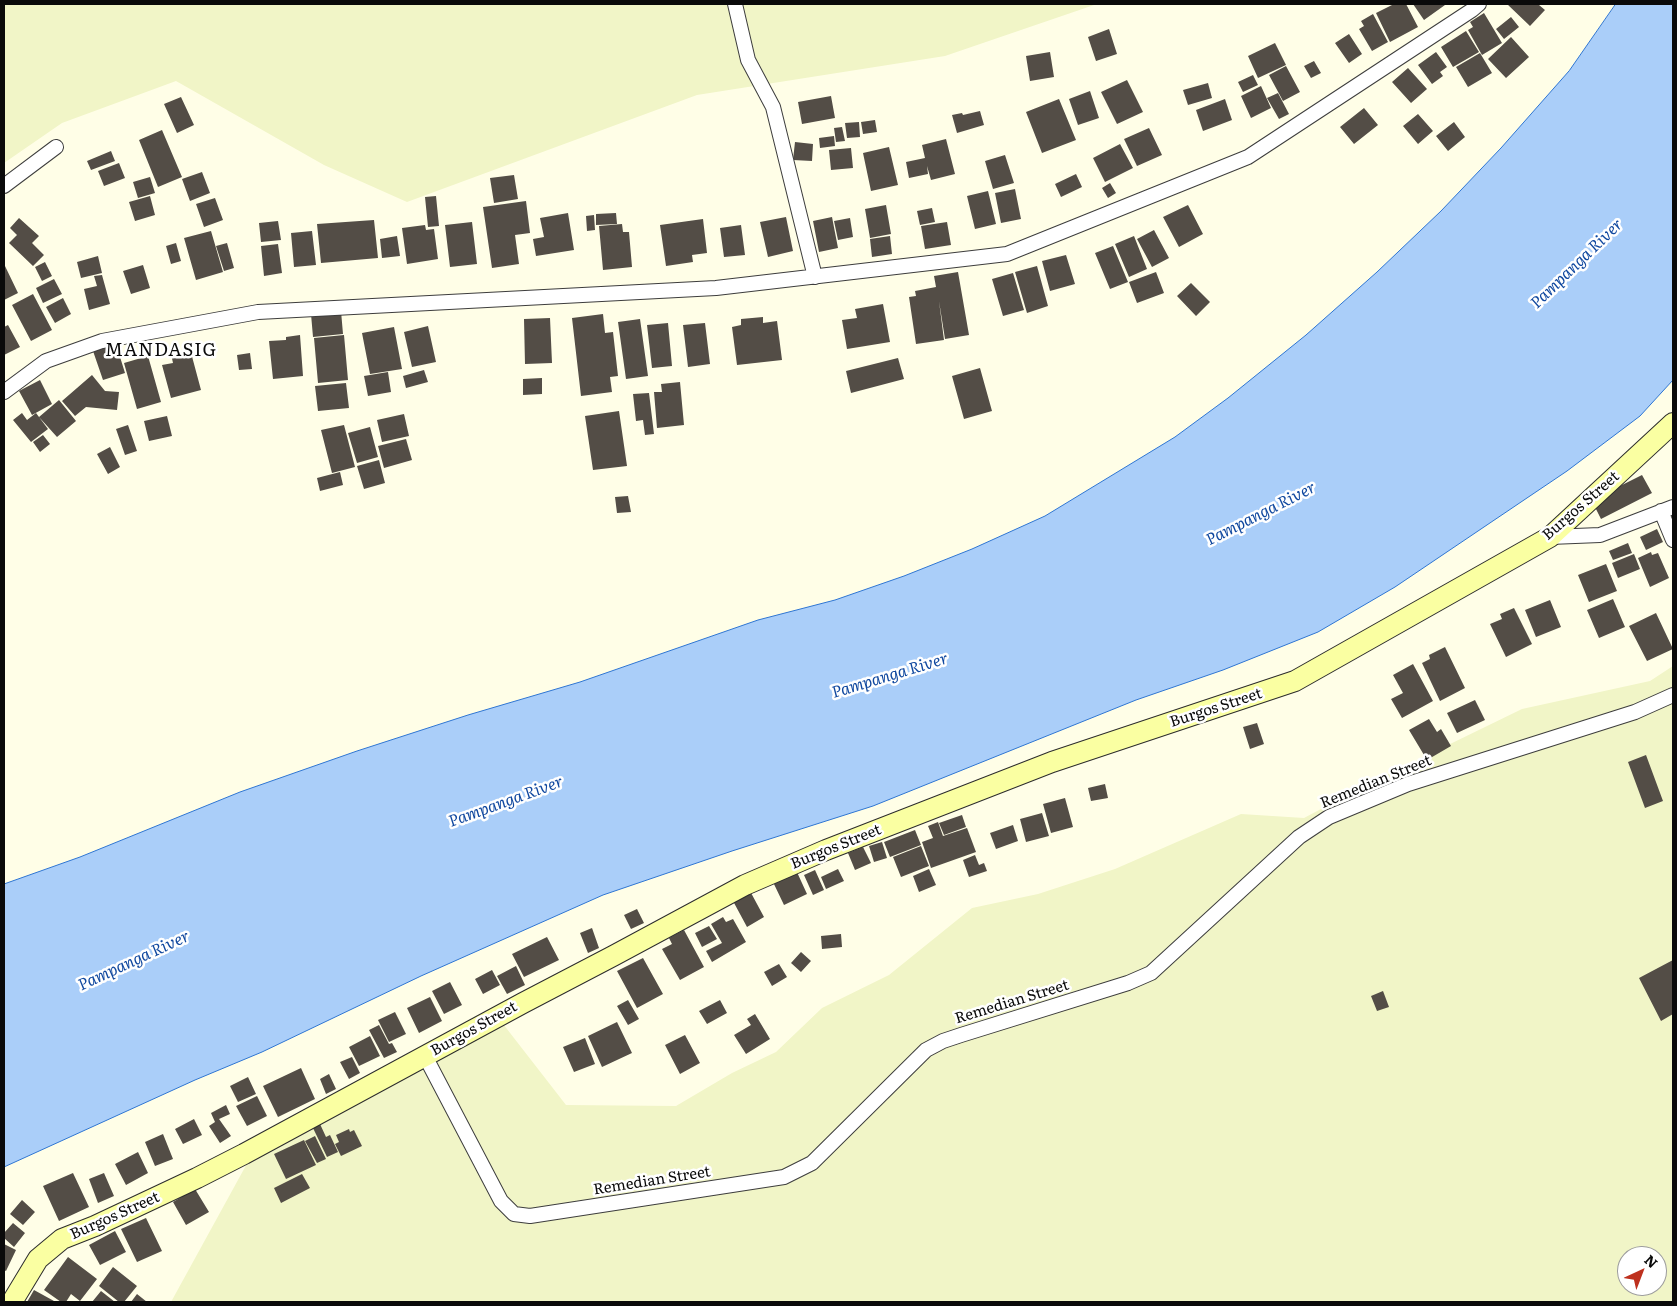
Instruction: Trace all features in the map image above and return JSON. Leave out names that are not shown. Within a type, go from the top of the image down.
[{"type":"street","points":[[735,4],[748,60],[772,107],[815,277]]},
{"type":"street","points":[[4,392],[46,361],[102,341],[258,312],[716,288],[1007,254],[1248,158],[1479,4]]},
{"type":"street","points":[[4,186],[56,146]]},
{"type":"street","name":"Burgos Street","points":[[12,1302],[38,1259],[62,1240],[197,1178],[744,885],[826,850],[1052,762],[1295,681],[1550,537],[1673,422]]},
{"type":"street","points":[[1550,537],[1600,535],[1667,509],[1673,540]]},
{"type":"street","name":"Remedian Street","points":[[425,1056],[502,1201],[514,1214],[530,1216],[784,1177],[812,1163],[926,1050],[943,1041],[1128,983],[1151,973],[1299,837],[1329,817],[1408,784],[1635,712],[1673,695]]},
{"type":"green space","points":[[4,4],[1097,4],[945,56],[697,95],[407,202],[324,165],[176,81],[62,123],[4,163]]},
{"type":"green space","points":[[1673,666],[1673,1302],[171,1302],[255,1149],[500,1020],[566,1105],[676,1106],[732,1073],[776,1052],[822,1008],[889,975],[972,908],[1038,894],[1115,869],[1241,814],[1304,818],[1370,783],[1522,709],[1650,681]]},
{"type":"water","name":"Pampanga River","points":[[1616,4],[1673,4],[1673,380],[1640,416],[1567,471],[1395,587],[1318,632],[1223,670],[1136,700],[873,806],[603,895],[421,976],[262,1052],[195,1080],[4,1167],[4,884],[80,857],[240,792],[357,751],[468,715],[580,682],[758,620],[835,600],[904,576],[972,549],[1045,516],[1175,437],[1228,398],[1306,335],[1377,272],[1441,211],[1501,148],[1569,71]]},
{"type":"building","points":[[1394,4],[1406,4],[1418,27],[1390,42],[1376,13]]},
{"type":"building","points":[[1413,4],[1444,4],[1445,5],[1424,20]]},
{"type":"building","points":[[1507,4],[1541,4],[1539,5],[1545,10],[1530,26]]},
{"type":"building","points":[[1484,13],[1502,43],[1482,55],[1468,30],[1473,27],[1470,22]]},
{"type":"building","points":[[1373,14],[1388,42],[1372,51],[1359,29],[1364,26],[1361,21]]},
{"type":"building","points":[[1511,17],[1519,27],[1504,39],[1496,29]]},
{"type":"building","points":[[1109,29],[1117,54],[1096,61],[1088,37]]},
{"type":"building","points":[[1466,31],[1479,52],[1453,67],[1441,47]]},
{"type":"building","points":[[1349,34],[1362,54],[1349,63],[1335,43]]},
{"type":"building","points":[[1511,37],[1529,57],[1506,78],[1488,59]]},
{"type":"building","points":[[1275,43],[1286,65],[1258,78],[1248,56]]},
{"type":"building","points":[[1050,52],[1054,77],[1030,81],[1026,56]]},
{"type":"building","points":[[1436,52],[1447,67],[1440,72],[1443,76],[1432,84],[1418,65]]},
{"type":"building","points":[[1480,53],[1492,73],[1468,87],[1456,67]]},
{"type":"building","points":[[1314,61],[1321,73],[1311,78],[1304,66]]},
{"type":"building","points":[[1286,66],[1300,92],[1283,101],[1269,75]]},
{"type":"building","points":[[1408,68],[1427,89],[1411,103],[1392,82]]},
{"type":"building","points":[[1253,75],[1258,85],[1243,92],[1238,82]]},
{"type":"building","points":[[1127,80],[1143,112],[1117,124],[1101,92]]},
{"type":"building","points":[[1208,83],[1212,98],[1188,105],[1183,90]]},
{"type":"building","points":[[1261,86],[1271,108],[1251,118],[1241,96]]},
{"type":"building","points":[[1090,91],[1099,118],[1078,125],[1069,99]]},
{"type":"building","points":[[1278,93],[1289,114],[1279,119],[1267,98]]},
{"type":"building","points":[[831,96],[835,118],[802,124],[798,102]]},
{"type":"building","points":[[181,97],[194,125],[177,133],[164,104]]},
{"type":"building","points":[[1059,99],[1076,140],[1042,153],[1026,112]]},
{"type":"building","points":[[1225,99],[1232,120],[1203,131],[1196,110]]},
{"type":"building","points":[[1364,108],[1378,125],[1354,144],[1340,127]]},
{"type":"building","points":[[980,111],[984,125],[957,133],[952,115],[962,113],[963,115]]},
{"type":"building","points":[[1418,114],[1433,131],[1418,144],[1403,126]]},
{"type":"building","points":[[875,120],[877,132],[863,134],[861,122]]},
{"type":"building","points":[[859,122],[860,137],[847,138],[845,123]]},
{"type":"building","points":[[1454,122],[1465,137],[1448,151],[1436,136]]},
{"type":"building","points":[[842,127],[845,141],[836,142],[834,128]]},
{"type":"building","points":[[1149,128],[1162,155],[1137,166],[1124,139]]},
{"type":"building","points":[[162,130],[182,177],[158,187],[139,140]]},
{"type":"building","points":[[834,136],[835,146],[820,148],[819,138]]},
{"type":"building","points":[[946,139],[955,174],[931,180],[927,166],[928,174],[909,178],[906,162],[925,158],[922,145]]},
{"type":"building","points":[[795,142],[813,144],[812,161],[793,160]]},
{"type":"building","points":[[1120,144],[1133,168],[1105,182],[1093,158]]},
{"type":"building","points":[[889,147],[898,185],[871,191],[863,153]]},
{"type":"building","points":[[851,148],[853,168],[831,170],[829,150]]},
{"type":"building","points":[[111,151],[115,161],[91,170],[87,161]]},
{"type":"building","points":[[1005,155],[1014,183],[993,189],[985,161]]},
{"type":"building","points":[[119,163],[125,178],[104,186],[98,171]]},
{"type":"building","points":[[202,172],[210,193],[190,201],[182,179]]},
{"type":"building","points":[[1076,174],[1082,187],[1061,197],[1055,184]]},
{"type":"building","points":[[514,175],[518,199],[494,203],[490,178]]},
{"type":"building","points":[[150,177],[155,193],[138,198],[133,182]]},
{"type":"building","points":[[1110,183],[1116,193],[1108,198],[1102,188]]},
{"type":"building","points":[[1015,189],[1021,219],[1001,223],[995,193]]},
{"type":"building","points":[[988,191],[996,224],[975,229],[967,196]]},
{"type":"building","points":[[150,196],[155,215],[135,221],[129,202]]},
{"type":"building","points":[[436,196],[439,226],[428,227],[425,197]]},
{"type":"building","points":[[215,198],[223,220],[204,227],[196,204]]},
{"type":"building","points":[[526,201],[530,233],[515,235],[519,264],[492,268],[483,207]]},
{"type":"building","points":[[886,205],[891,234],[870,238],[865,209]]},
{"type":"building","points":[[1188,205],[1203,234],[1179,247],[1163,217]]},
{"type":"building","points":[[932,208],[935,222],[920,225],[917,211]]},
{"type":"building","points":[[568,213],[574,250],[536,256],[533,239],[544,237],[540,218]]},
{"type":"building","points":[[616,213],[617,224],[596,225],[596,214]]},
{"type":"building","points":[[594,215],[595,230],[587,231],[586,216]]},
{"type":"building","points":[[786,217],[793,251],[768,257],[760,222]]},
{"type":"building","points":[[832,217],[838,248],[819,252],[813,221]]},
{"type":"building","points":[[19,218],[39,236],[32,243],[44,255],[33,266],[9,243],[17,235],[10,228]]},
{"type":"building","points":[[850,218],[853,237],[838,240],[834,221]]},
{"type":"building","points":[[703,219],[707,253],[692,255],[693,262],[666,266],[660,225]]},
{"type":"building","points":[[374,220],[378,258],[321,263],[317,224]]},
{"type":"building","points":[[278,221],[281,240],[261,242],[259,223]]},
{"type":"building","points":[[472,222],[477,264],[450,267],[445,225]]},
{"type":"building","points":[[947,222],[951,245],[925,249],[921,226]]},
{"type":"building","points":[[622,224],[623,232],[629,232],[632,267],[603,270],[599,226]]},
{"type":"building","points":[[425,225],[426,230],[434,229],[438,259],[407,264],[402,228]]},
{"type":"building","points":[[741,225],[745,255],[724,257],[720,228]]},
{"type":"building","points":[[1154,230],[1169,258],[1152,267],[1137,239]]},
{"type":"building","points":[[211,231],[223,272],[196,280],[184,238]]},
{"type":"building","points":[[312,231],[316,265],[294,267],[291,233]]},
{"type":"building","points":[[397,236],[400,256],[382,258],[380,239]]},
{"type":"building","points":[[890,236],[892,254],[872,257],[870,239]]},
{"type":"building","points":[[1134,236],[1147,269],[1129,277],[1115,244]]},
{"type":"building","points":[[176,243],[181,261],[171,264],[166,246]]},
{"type":"building","points":[[227,243],[234,268],[224,271],[216,246]]},
{"type":"building","points":[[278,244],[282,273],[264,276],[261,246]]},
{"type":"building","points":[[1113,246],[1128,282],[1110,289],[1095,253]]},
{"type":"building","points":[[1066,255],[1075,284],[1050,291],[1042,261]]},
{"type":"building","points":[[98,256],[102,273],[81,278],[77,262]]},
{"type":"building","points":[[45,262],[52,276],[42,281],[35,267]]},
{"type":"building","points":[[143,265],[150,288],[131,294],[123,271]]},
{"type":"building","points":[[1037,266],[1048,306],[1027,313],[1015,272]]},
{"type":"building","points":[[4,267],[18,293],[4,300]]},
{"type":"building","points":[[958,272],[969,335],[945,339],[939,301],[944,340],[916,344],[909,297],[916,296],[915,291],[936,287],[934,276]]},
{"type":"building","points":[[1156,272],[1164,293],[1137,303],[1129,282]]},
{"type":"building","points":[[1013,273],[1024,310],[1003,316],[992,279]]},
{"type":"building","points":[[102,275],[110,304],[89,310],[84,289],[97,286],[94,276]]},
{"type":"building","points":[[54,279],[62,294],[43,303],[36,288]]},
{"type":"building","points":[[1191,283],[1210,302],[1196,316],[1177,296]]},
{"type":"building","points":[[33,294],[52,330],[31,341],[12,305]]},
{"type":"building","points":[[63,298],[71,314],[55,323],[46,307]]},
{"type":"building","points":[[883,304],[890,342],[847,349],[842,320],[857,318],[855,309]]},
{"type":"building","points":[[341,311],[343,334],[313,337],[311,314]]},
{"type":"building","points":[[603,314],[605,333],[613,332],[618,376],[610,377],[612,392],[581,396],[572,318]]},
{"type":"building","points":[[763,317],[763,323],[777,321],[782,360],[737,365],[732,327],[741,325],[741,319]]},
{"type":"building","points":[[550,318],[552,363],[525,364],[524,319]]},
{"type":"building","points":[[640,319],[648,376],[626,379],[618,322]]},
{"type":"building","points":[[668,323],[672,366],[652,368],[647,325]]},
{"type":"building","points":[[705,323],[710,364],[688,367],[683,325]]},
{"type":"building","points":[[8,325],[20,347],[4,355],[4,327]]},
{"type":"building","points":[[428,326],[436,362],[412,367],[404,332]]},
{"type":"building","points":[[394,327],[402,369],[370,374],[362,333]]},
{"type":"building","points":[[300,335],[303,376],[273,379],[269,341],[286,340],[286,337]]},
{"type":"building","points":[[344,335],[348,380],[318,383],[314,338]]},
{"type":"building","points":[[116,344],[125,373],[103,380],[93,351]]},
{"type":"building","points":[[190,349],[201,390],[171,398],[162,365],[173,363],[171,354]]},
{"type":"building","points":[[250,353],[252,369],[239,370],[237,355]]},
{"type":"building","points":[[148,356],[161,402],[137,409],[124,363]]},
{"type":"building","points":[[898,358],[904,379],[851,393],[846,371]]},
{"type":"building","points":[[980,368],[992,411],[964,419],[952,376]]},
{"type":"building","points":[[424,370],[428,382],[406,388],[403,376]]},
{"type":"building","points":[[388,372],[391,392],[368,396],[364,376]]},
{"type":"building","points":[[92,375],[105,391],[119,392],[117,410],[86,407],[75,416],[62,401]]},
{"type":"building","points":[[542,378],[542,394],[523,395],[523,379]]},
{"type":"building","points":[[40,380],[52,404],[32,415],[19,391]]},
{"type":"building","points":[[680,382],[684,425],[657,428],[654,392],[662,392],[661,384]]},
{"type":"building","points":[[346,383],[349,408],[318,411],[315,386]]},
{"type":"building","points":[[649,393],[654,434],[645,435],[643,420],[636,421],[633,394]]},
{"type":"building","points":[[59,400],[76,421],[57,437],[39,417]]},
{"type":"building","points":[[619,411],[627,466],[593,470],[585,416]]},
{"type":"building","points":[[22,413],[27,420],[36,413],[48,429],[31,442],[13,420]]},
{"type":"building","points":[[404,414],[409,436],[382,442],[377,420]]},
{"type":"building","points":[[167,416],[172,436],[149,441],[144,421]]},
{"type":"building","points":[[128,425],[137,451],[125,455],[116,429]]},
{"type":"building","points":[[344,425],[355,467],[332,473],[321,430]]},
{"type":"building","points":[[370,427],[378,457],[357,463],[348,433]]},
{"type":"building","points":[[43,435],[50,444],[40,452],[33,442]]},
{"type":"building","points":[[406,439],[412,460],[384,468],[378,446]]},
{"type":"building","points":[[110,447],[120,467],[108,474],[97,454]]},
{"type":"building","points":[[379,460],[385,483],[364,489],[357,466]]},
{"type":"building","points":[[340,472],[343,485],[320,491],[317,478]]},
{"type":"building","points":[[1642,475],[1652,493],[1601,519],[1594,505],[1600,496]]},
{"type":"building","points":[[628,496],[631,512],[617,513],[615,497]]},
{"type":"building","points":[[1657,529],[1663,542],[1646,550],[1640,537]]},
{"type":"building","points":[[1628,543],[1632,553],[1613,560],[1609,551]]},
{"type":"building","points":[[1651,552],[1652,555],[1658,553],[1669,578],[1650,587],[1638,558]]},
{"type":"building","points":[[1634,554],[1640,569],[1618,578],[1612,563]]},
{"type":"building","points":[[1606,564],[1617,591],[1589,602],[1578,575]]},
{"type":"building","points":[[1613,599],[1625,627],[1599,638],[1587,610]]},
{"type":"building","points":[[1550,600],[1561,627],[1536,637],[1525,610]]},
{"type":"building","points":[[1514,608],[1532,644],[1506,657],[1490,624],[1502,619],[1500,614]]},
{"type":"building","points":[[1656,613],[1673,649],[1647,661],[1629,626]]},
{"type":"building","points":[[1445,647],[1465,688],[1440,701],[1422,663],[1430,659],[1429,655]]},
{"type":"building","points":[[1413,664],[1433,701],[1402,718],[1391,699],[1403,693],[1393,675]]},
{"type":"building","points":[[1475,700],[1485,720],[1457,733],[1447,713]]},
{"type":"building","points":[[1429,719],[1437,732],[1441,729],[1451,746],[1427,760],[1409,730]]},
{"type":"building","points":[[1257,723],[1264,744],[1250,749],[1243,727]]},
{"type":"building","points":[[1646,755],[1663,801],[1645,808],[1628,762]]},
{"type":"building","points":[[1105,784],[1108,798],[1091,801],[1088,788]]},
{"type":"building","points":[[1065,798],[1073,827],[1051,833],[1043,804]]},
{"type":"building","points":[[1042,813],[1049,836],[1026,842],[1020,819]]},
{"type":"building","points":[[962,815],[966,827],[944,835],[939,823]]},
{"type":"building","points":[[938,822],[943,836],[967,828],[976,852],[931,868],[922,842],[933,838],[928,826]]},
{"type":"building","points":[[1013,825],[1018,841],[996,849],[990,833]]},
{"type":"building","points":[[915,830],[921,845],[890,857],[884,842]]},
{"type":"building","points":[[882,842],[887,858],[874,862],[869,846]]},
{"type":"building","points":[[921,846],[929,866],[901,877],[893,857]]},
{"type":"building","points":[[863,847],[871,863],[855,870],[848,853]]},
{"type":"building","points":[[975,855],[979,865],[984,863],[987,871],[969,877],[963,860]]},
{"type":"building","points":[[838,869],[844,881],[826,889],[821,877]]},
{"type":"building","points":[[929,869],[936,885],[919,892],[913,876]]},
{"type":"building","points":[[796,870],[807,894],[784,905],[773,882]]},
{"type":"building","points":[[815,870],[824,890],[813,895],[804,875]]},
{"type":"building","points":[[750,891],[764,917],[747,927],[733,901]]},
{"type":"building","points":[[637,909],[644,923],[631,929],[624,915]]},
{"type":"building","points":[[723,917],[726,922],[733,919],[746,942],[712,962],[706,951],[722,943],[711,924]]},
{"type":"building","points":[[709,926],[717,939],[702,947],[695,933]]},
{"type":"building","points":[[592,928],[599,948],[588,953],[580,933]]},
{"type":"building","points":[[684,930],[704,967],[680,980],[662,949],[672,944],[669,938]]},
{"type":"building","points":[[841,934],[842,947],[822,949],[821,936]]},
{"type":"building","points":[[547,937],[559,960],[524,977],[512,954]]},
{"type":"building","points":[[801,952],[811,961],[801,972],[791,963]]},
{"type":"building","points":[[643,958],[663,994],[637,1008],[617,971]]},
{"type":"building","points":[[1673,960],[1673,1014],[1661,1021],[1639,978]]},
{"type":"building","points":[[779,964],[787,977],[772,986],[764,972]]},
{"type":"building","points":[[516,966],[525,985],[507,994],[497,976]]},
{"type":"building","points":[[492,970],[500,985],[483,994],[475,979]]},
{"type":"building","points":[[450,982],[462,1005],[444,1014],[432,991]]},
{"type":"building","points":[[1383,991],[1389,1007],[1377,1011],[1371,996]]},
{"type":"building","points":[[430,997],[442,1021],[419,1033],[407,1008]]},
{"type":"building","points":[[628,1000],[639,1019],[628,1025],[617,1006]]},
{"type":"building","points":[[720,1000],[727,1013],[707,1024],[699,1011]]},
{"type":"building","points":[[395,1012],[406,1034],[389,1042],[378,1020]]},
{"type":"building","points":[[755,1014],[770,1039],[746,1054],[734,1035],[751,1025],[747,1019]]},
{"type":"building","points":[[617,1022],[632,1053],[602,1067],[588,1036]]},
{"type":"building","points":[[379,1025],[389,1044],[392,1043],[397,1052],[384,1058],[369,1030]]},
{"type":"building","points":[[685,1035],[700,1063],[680,1074],[665,1045]]},
{"type":"building","points":[[370,1036],[380,1056],[359,1066],[349,1047]]},
{"type":"building","points":[[585,1038],[595,1064],[574,1072],[563,1047]]},
{"type":"building","points":[[352,1057],[360,1073],[349,1079],[340,1062]]},
{"type":"building","points":[[301,1068],[315,1099],[278,1117],[263,1086]]},
{"type":"building","points":[[329,1074],[336,1089],[326,1094],[320,1079]]},
{"type":"building","points":[[248,1077],[256,1094],[238,1102],[230,1086]]},
{"type":"building","points":[[257,1096],[267,1116],[247,1126],[236,1106]]},
{"type":"building","points":[[226,1105],[230,1114],[219,1119],[231,1136],[220,1143],[209,1126],[215,1122],[211,1113]]},
{"type":"building","points":[[194,1119],[202,1135],[183,1144],[175,1129]]},
{"type":"building","points":[[320,1124],[326,1137],[330,1135],[338,1152],[327,1157],[313,1128]]},
{"type":"building","points":[[349,1129],[350,1132],[354,1130],[362,1146],[341,1156],[335,1144],[339,1142],[336,1135]]},
{"type":"building","points":[[163,1134],[173,1159],[155,1166],[145,1142]]},
{"type":"building","points":[[315,1136],[326,1159],[317,1163],[305,1141]]},
{"type":"building","points":[[304,1140],[316,1165],[286,1179],[274,1154]]},
{"type":"building","points":[[138,1152],[148,1173],[126,1185],[115,1164]]},
{"type":"building","points":[[73,1173],[89,1207],[59,1221],[43,1186]]},
{"type":"building","points":[[104,1173],[114,1196],[98,1203],[89,1179]]},
{"type":"building","points":[[302,1174],[310,1188],[281,1203],[274,1188]]},
{"type":"building","points":[[195,1189],[209,1212],[186,1225],[173,1202]]},
{"type":"building","points":[[22,1200],[35,1212],[23,1225],[10,1214]]},
{"type":"building","points":[[146,1218],[162,1251],[137,1262],[121,1229]]},
{"type":"building","points":[[13,1223],[25,1233],[14,1247],[4,1238],[4,1233]]},
{"type":"building","points":[[115,1231],[126,1252],[100,1265],[89,1245]]},
{"type":"building","points":[[4,1244],[16,1250],[6,1271],[4,1270]]},
{"type":"building","points":[[68,1257],[97,1279],[80,1301],[71,1294],[66,1302],[61,1302],[44,1290]]},
{"type":"building","points":[[113,1267],[137,1286],[124,1302],[119,1302],[99,1286]]},
{"type":"building","points":[[34,1290],[54,1301],[27,1302]]},
{"type":"building","points":[[101,1291],[115,1302],[92,1302]]},
{"type":"building","points":[[137,1294],[147,1302],[131,1302]]},
{"type":"district","name":"MANDASIG","points":[[161,351]]}]
